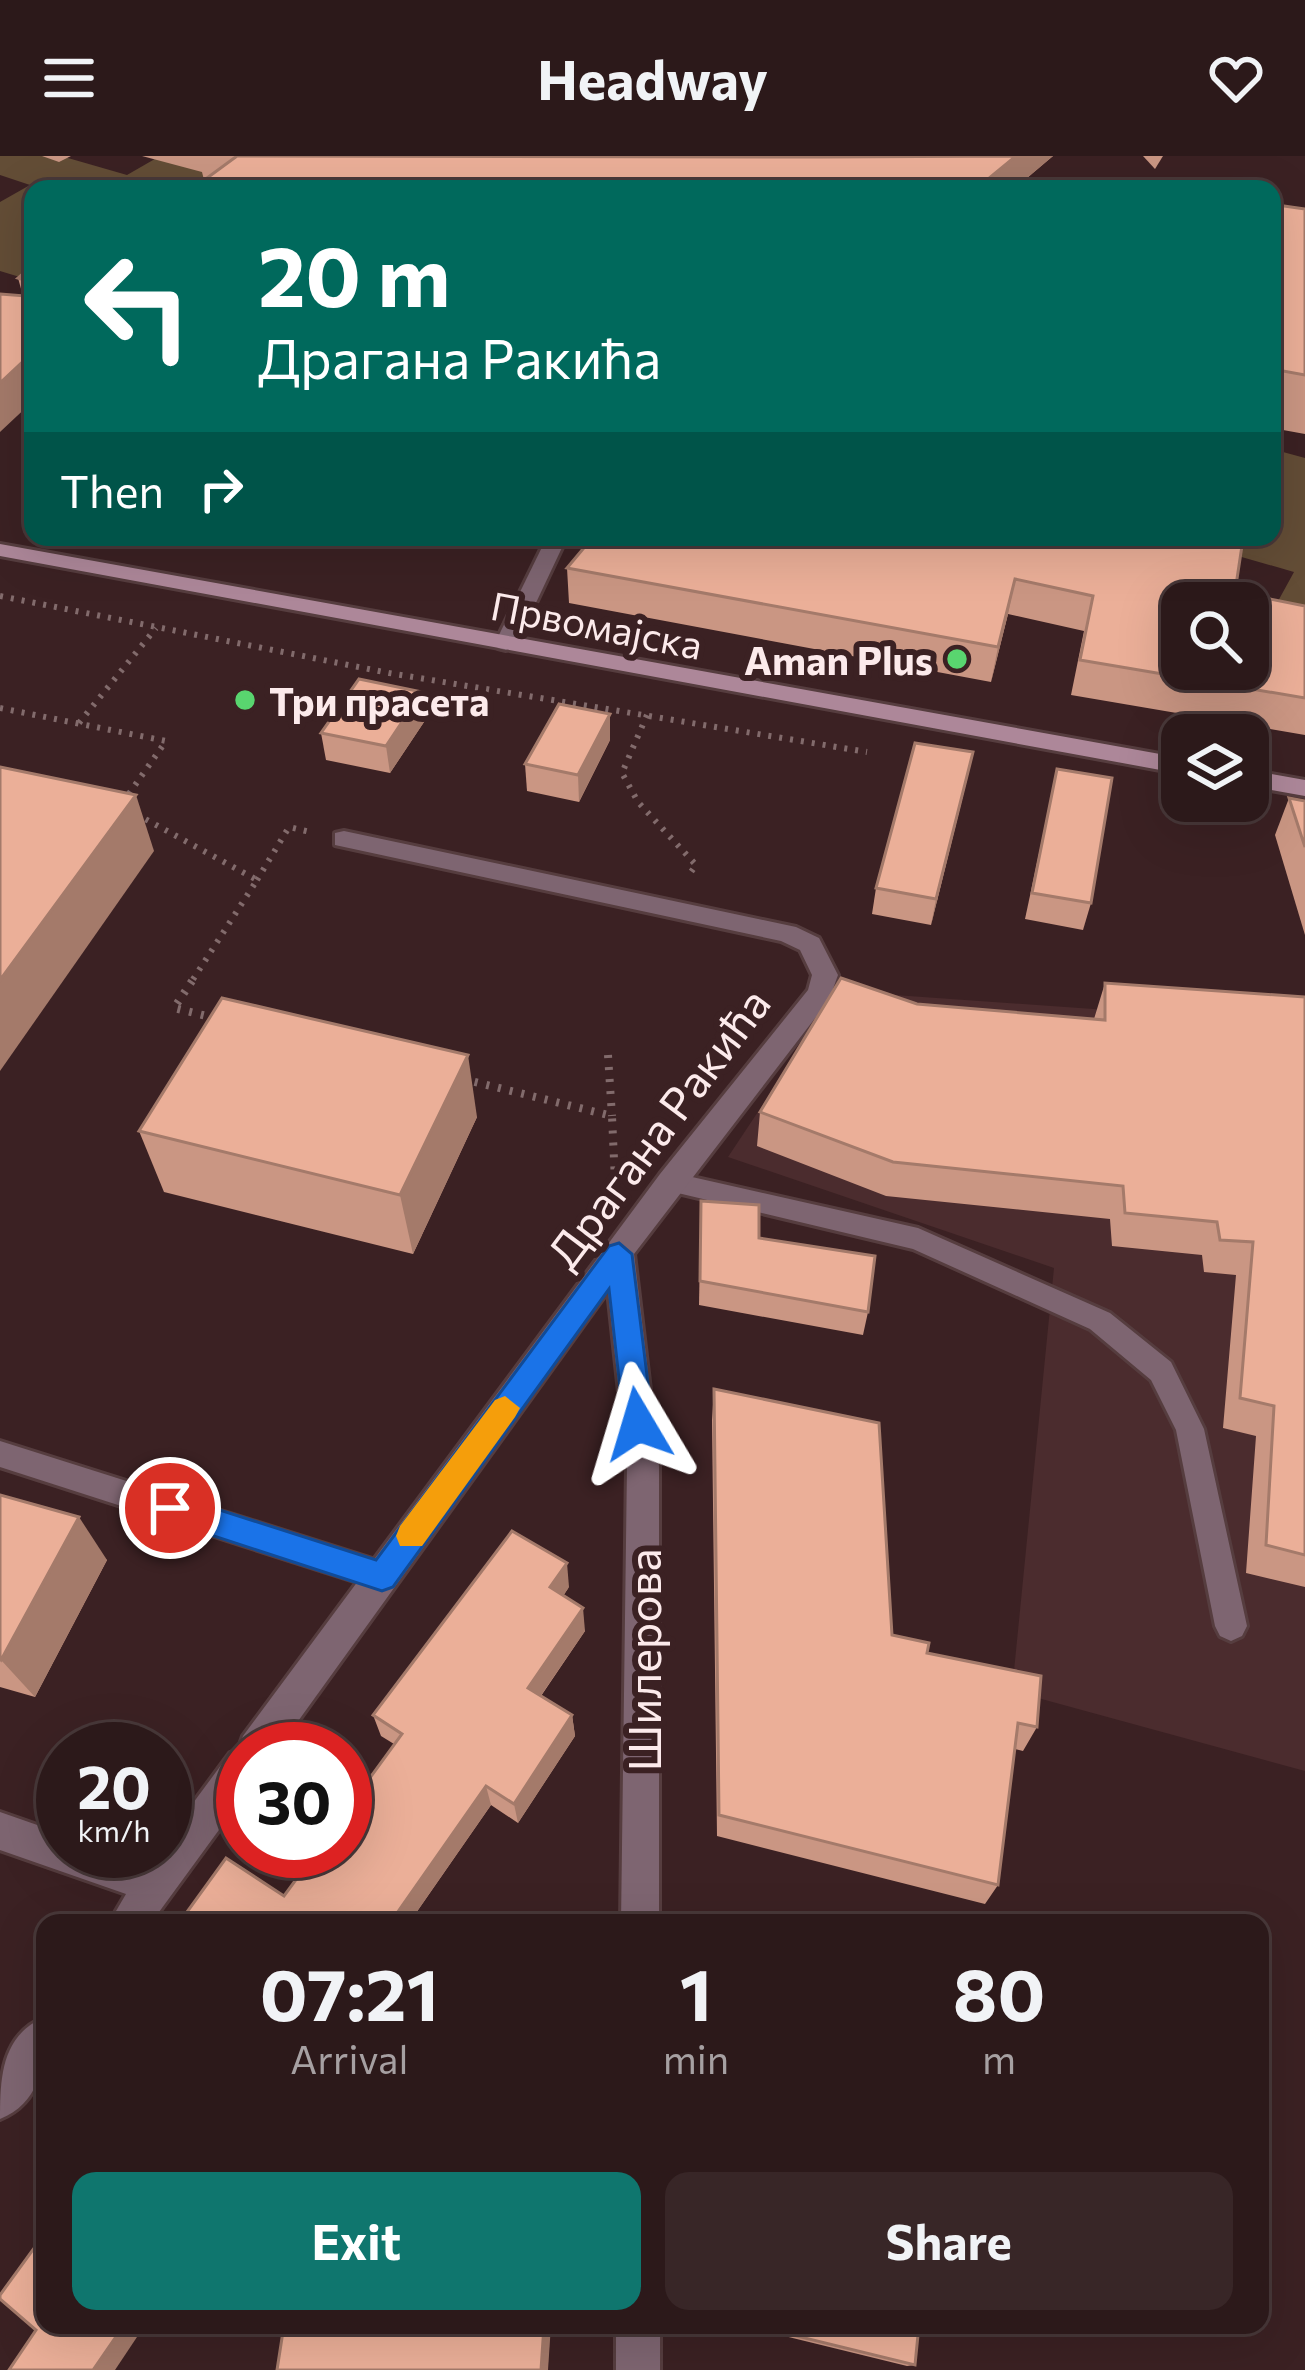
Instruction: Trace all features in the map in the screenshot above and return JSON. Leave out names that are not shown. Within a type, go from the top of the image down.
[{"type":"main road","name":"Првомајска","points":[[0,550],[1161,762]]},
{"type":"main road","points":[[1269,782],[1305,788]]},
{"type":"street","points":[[506,643],[553,546]]},
{"type":"street","name":"Драгана Ракића","points":[[276,1722],[670,1182],[820,993],[825,975],[811,944],[787,933],[344,839]]},
{"type":"street","name":"Шилерова","points":[[619,1254],[643,1466],[640,1914]]},
{"type":"street","points":[[135,1914],[216,1803]]},
{"type":"street","points":[[0,1831],[156,1886]]},
{"type":"street","points":[[0,2098],[36,2049]]},
{"type":"street","points":[[638,2334],[638,2370]]},
{"type":"lane","points":[[670,1182],[919,1239],[1100,1321],[1162,1371],[1190,1429],[1231,1626]]},
{"type":"lane","points":[[0,1454],[382,1576]]},
{"type":"path","points":[[0,596],[647,716],[622,772],[638,802],[696,865],[665,908]]},
{"type":"path","points":[[79,723],[156,628]]},
{"type":"path","points":[[0,708],[166,741],[121,806],[257,880]]},
{"type":"path","points":[[220,1020],[175,1008],[289,827]]},
{"type":"path","points":[[608,1054],[619,1254]]},
{"type":"path","points":[[451,1076],[612,1115]]},
{"type":"shaded area","points":[[0,156],[61,156],[127,175],[160,156],[220,169],[201,180],[24,183],[0,175]]},
{"type":"shaded area","points":[[24,188],[24,278],[0,271],[0,202]]},
{"type":"shaded area","points":[[1281,451],[1305,458],[1305,611],[1277,603],[1294,572],[1203,546],[1281,546]]},
{"type":"shaded area","points":[[838,991],[1305,1024],[1305,1771],[1012,1691],[1054,1268],[728,1157]]},
{"type":"building","points":[[237,156],[1016,156],[987,180],[204,180]]},
{"type":"building","points":[[1281,206],[1305,209],[1305,375],[1281,371]]},
{"type":"building","points":[[0,294],[24,296],[24,360],[0,383]]},
{"type":"building","points":[[585,546],[1242,546],[1237,582],[1161,582],[1161,674],[1080,660],[1093,596],[1015,579],[998,647],[567,568]]},
{"type":"building","points":[[1269,599],[1305,606],[1305,698],[1258,690],[1269,690]]},
{"type":"building","points":[[359,679],[422,692],[386,746],[321,733]]},
{"type":"building","points":[[559,704],[610,714],[578,775],[525,764]]},
{"type":"building","points":[[915,743],[973,752],[936,899],[876,888]]},
{"type":"building","points":[[0,767],[136,795],[0,980]]},
{"type":"building","points":[[1057,769],[1112,778],[1091,903],[1032,893]]},
{"type":"building","points":[[1289,798],[1305,801],[1305,847]]},
{"type":"building","points":[[841,978],[917,1004],[1105,1020],[1105,983],[1305,997],[1305,1555],[1266,1545],[1274,1406],[1240,1398],[1253,1242],[1220,1240],[1217,1222],[1125,1213],[1123,1186],[893,1162],[760,1112]]},
{"type":"building","points":[[222,998],[468,1055],[400,1195],[139,1131]]},
{"type":"building","points":[[701,1201],[759,1205],[759,1238],[875,1256],[868,1312],[700,1281]]},
{"type":"building","points":[[714,1389],[879,1423],[892,1635],[929,1643],[927,1653],[1041,1676],[1037,1727],[1018,1723],[998,1885],[719,1815]]},
{"type":"building","points":[[0,1495],[79,1517],[1,1660],[0,1659]]},
{"type":"building","points":[[512,1531],[567,1563],[550,1587],[583,1608],[528,1688],[572,1715],[514,1804],[486,1786],[396,1914],[186,1914],[216,1872],[216,1878],[257,1878],[284,1896],[297,1878],[372,1878],[372,1775],[402,1734],[373,1715]]},
{"type":"building","points":[[36,2245],[36,2330],[0,2295]]},
{"type":"building","points":[[36,2330],[36,2334],[118,2334],[93,2370],[9,2370]]},
{"type":"building","points":[[283,2334],[543,2334],[541,2370],[277,2370]]},
{"type":"building","points":[[789,2334],[918,2334],[915,2365]]},
{"type":"slow traffic","points":[[411,1536],[505,1408]]},
{"type":"place","name":"Aman Plus","points":[[957,659]]},
{"type":"place","name":"Три прасета","points":[[245,700]]},
{"type":"route","points":[[170,1508],[382,1576],[619,1254],[638,1424]]}]
